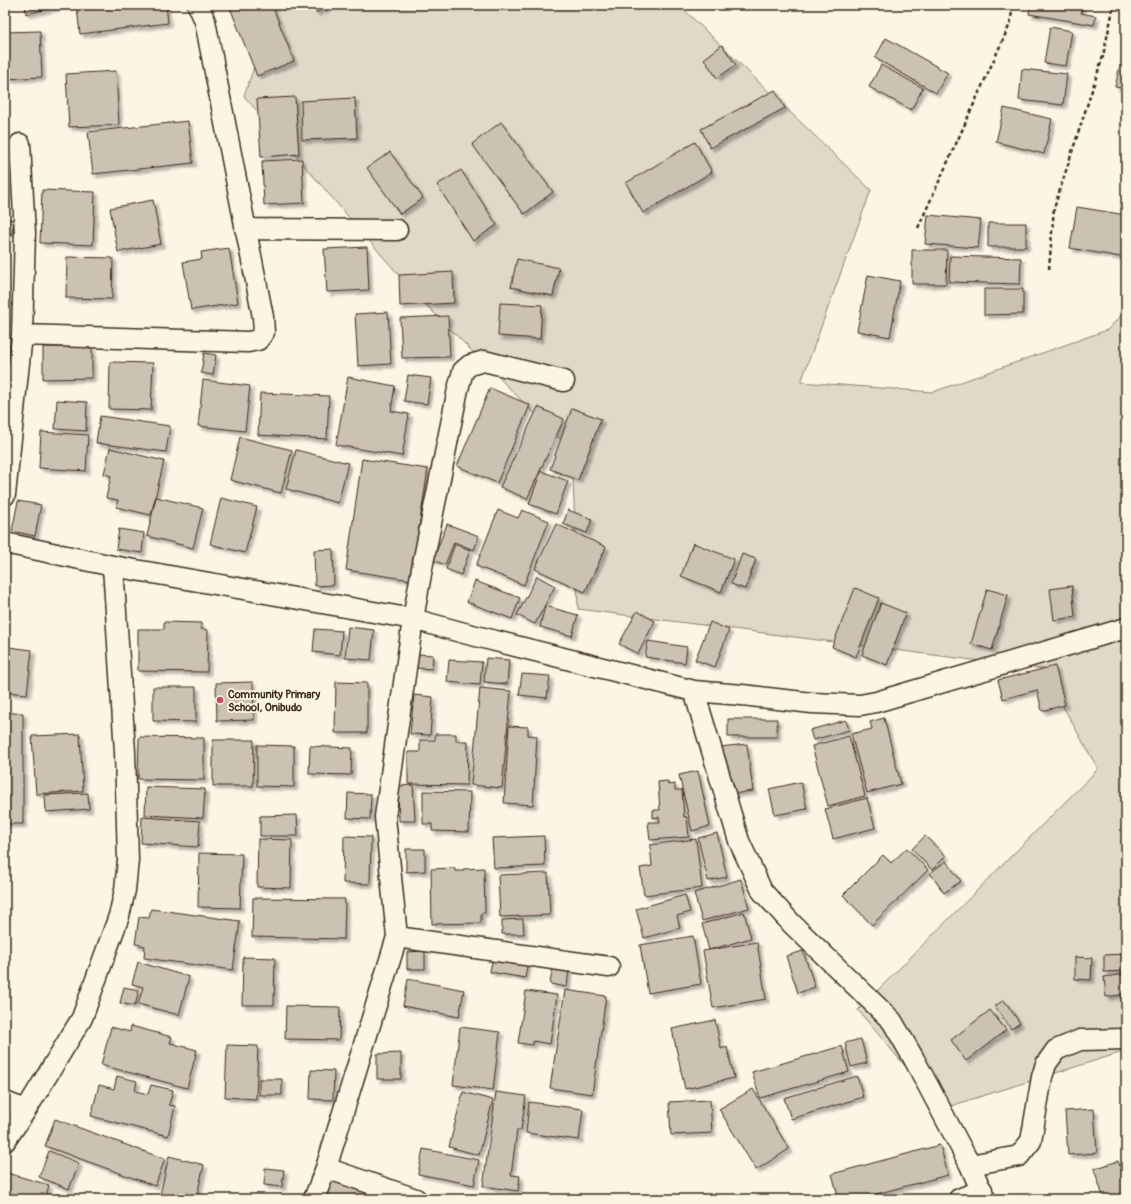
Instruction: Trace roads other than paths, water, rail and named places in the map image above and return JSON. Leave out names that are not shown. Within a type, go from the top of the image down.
[{"type":"street","points":[[22,335],[248,342],[258,340],[264,332],[263,317],[205,21],[198,5]]},
{"type":"street","points":[[5,495],[22,335],[25,233],[20,144]]},
{"type":"street","points":[[245,229],[397,230]]},
{"type":"street","points":[[314,1199],[326,1168],[397,937],[386,817],[413,619],[458,389],[463,371],[470,365],[484,361],[564,381]]},
{"type":"street","points":[[5,543],[113,566],[413,619],[694,691],[742,694],[812,703],[860,705],[899,696],[1126,628]]},
{"type":"street","points":[[5,1141],[26,1110],[82,1018],[119,916],[125,890],[128,860],[125,752],[113,566]]},
{"type":"street","points":[[694,691],[739,840],[762,891],[792,924],[892,1021],[914,1059],[970,1165],[983,1194],[959,1199]]},
{"type":"street","points":[[397,937],[609,967]]},
{"type":"street","points":[[970,1165],[1019,1156],[1031,1142],[1042,1077],[1046,1064],[1056,1050],[1080,1040],[1126,1039]]},
{"type":"street","points":[[5,1102],[26,1110]]},
{"type":"street","points":[[326,1168],[416,1199]]},
{"type":"place","name":"Community Primary School, Onibudo","points":[[220,700]]}]
